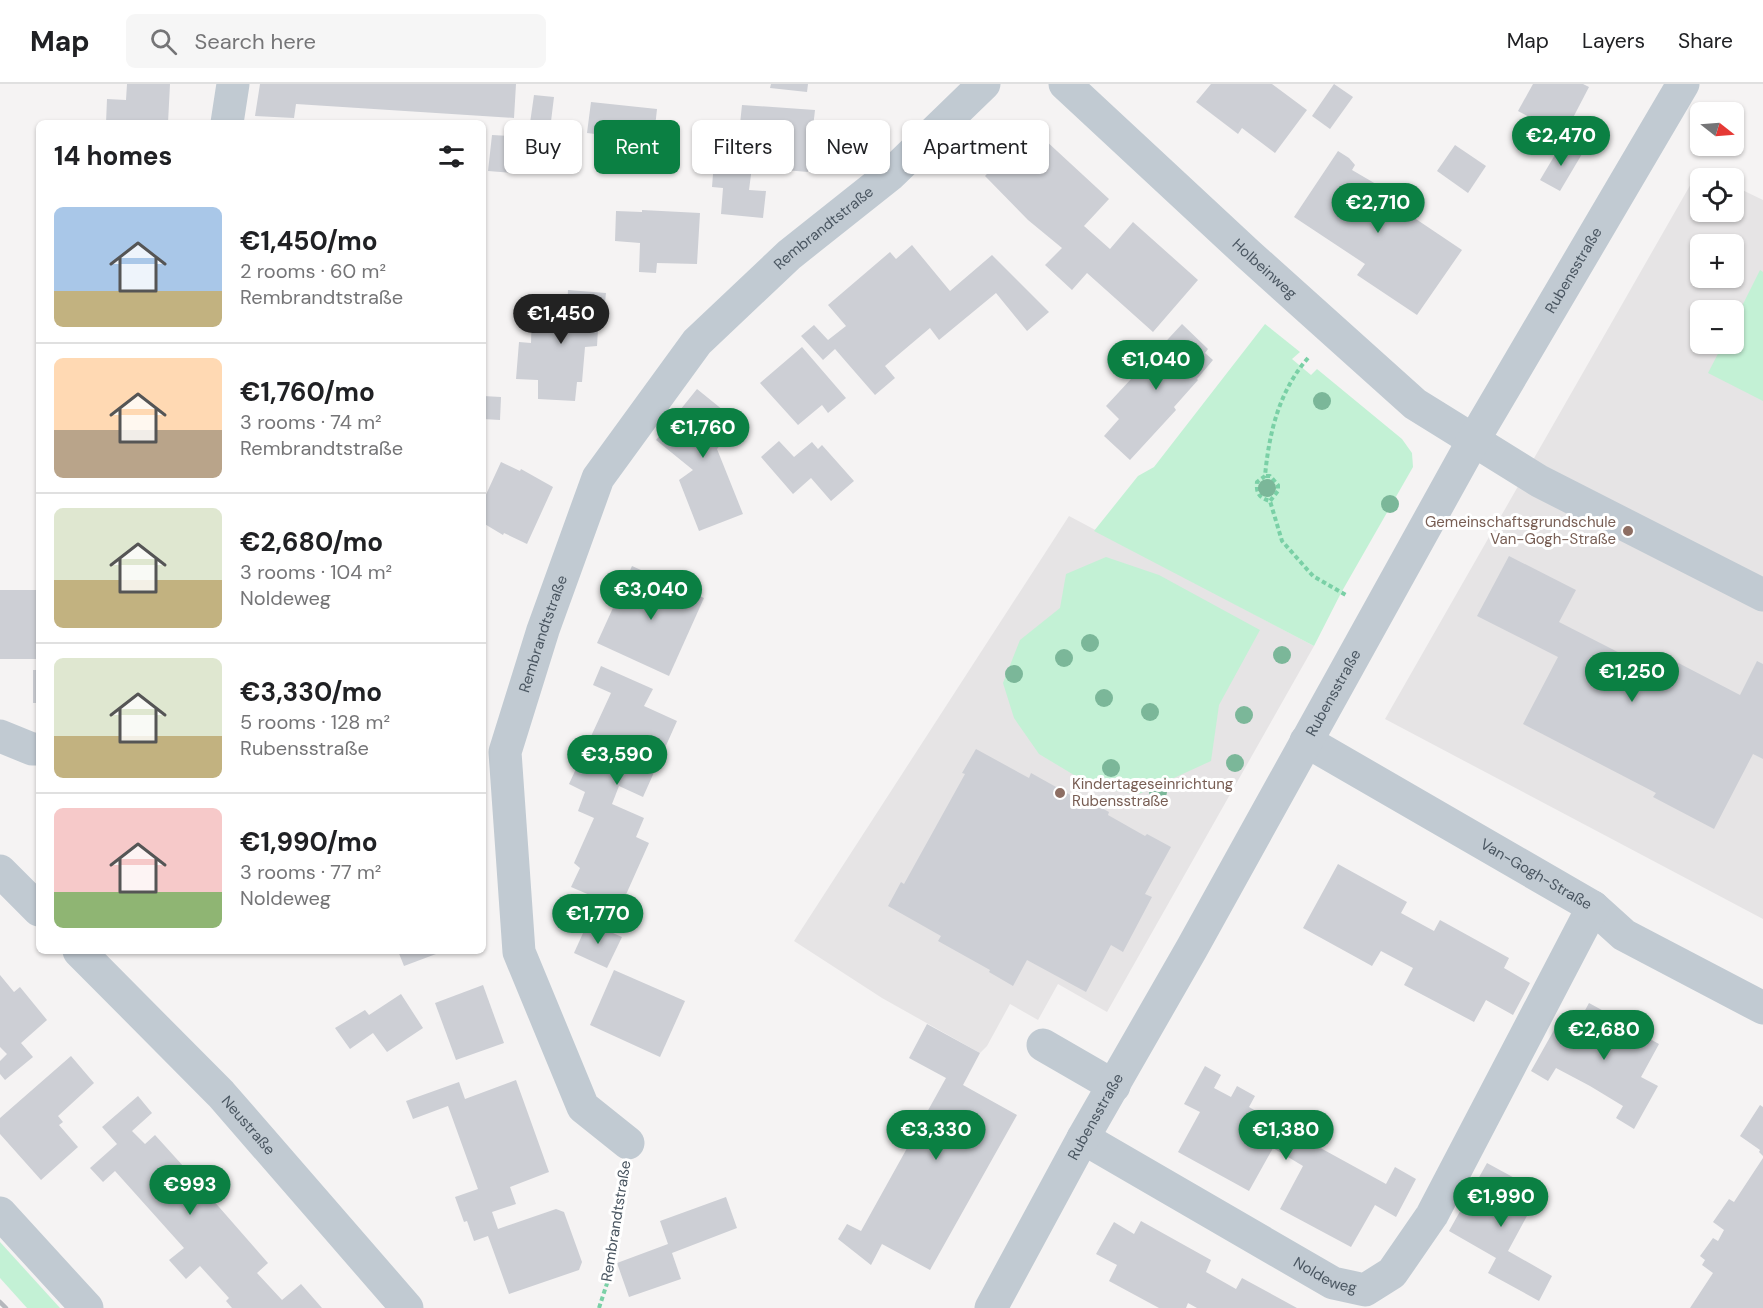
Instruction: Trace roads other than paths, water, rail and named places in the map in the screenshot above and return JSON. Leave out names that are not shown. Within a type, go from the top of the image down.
[{"type":"street","points":[[227,120],[233,84]]},
{"type":"street","name":"Rembrandtstraße","points":[[628,1143],[583,1107],[519,952],[494,752],[543,630],[598,478],[697,342],[789,255],[891,174],[984,84]]},
{"type":"street","name":"Holbeinweg","points":[[1065,84],[1415,404],[1539,481],[1763,595]]},
{"type":"street","name":"Rubensstraße","points":[[991,1308],[1083,1138],[1473,441],[1683,84]]},
{"type":"street","points":[[0,736],[36,749]]},
{"type":"street","name":"Van-Gogh-Straße","points":[[1306,741],[1593,907],[1624,935],[1763,1008]]},
{"type":"street","points":[[0,871],[36,907]]},
{"type":"street","name":"Noldeweg","points":[[1083,1138],[1333,1284],[1365,1290],[1392,1273],[1432,1215],[1593,907]]},
{"type":"street","name":"Neustraße","points":[[82,954],[221,1094],[407,1308]]},
{"type":"street","points":[[1043,1045],[1114,1086]]},
{"type":"street","points":[[0,1213],[87,1308]]},
{"type":"railway","points":[[0,1302],[6,1308]]},
{"type":"place","name":"Gemeinschaftsgrundschule Van-Gogh-Straße","points":[[1628,531]]},
{"type":"place","name":"Kindertageseinrichtung Rubensstraße","points":[[1060,793]]}]
